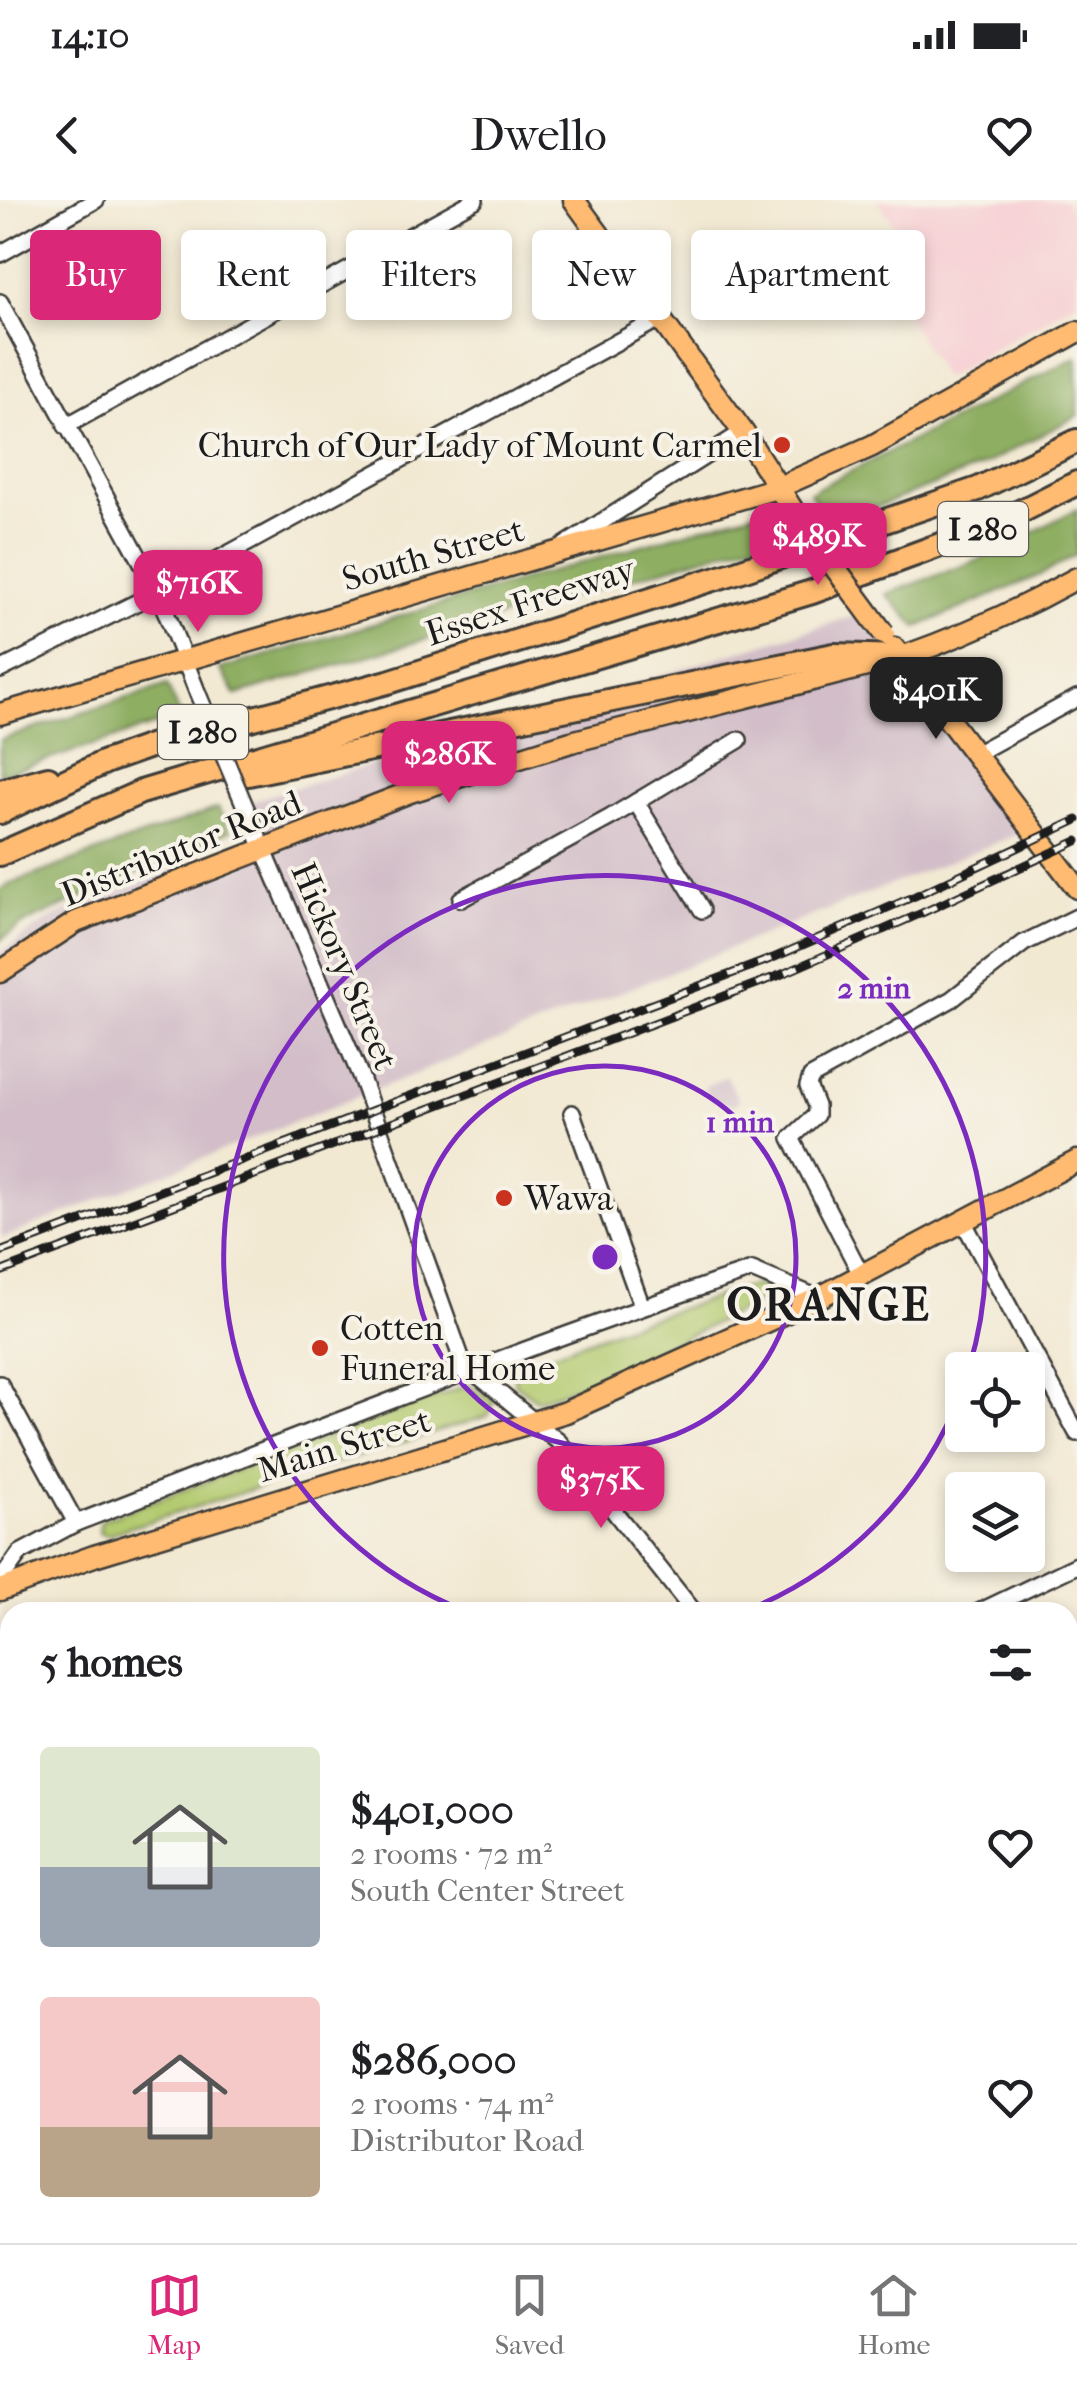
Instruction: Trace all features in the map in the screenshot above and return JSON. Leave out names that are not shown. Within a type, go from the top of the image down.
[{"type":"highway","name":"Essex Freeway","points":[[0,812],[105,762],[388,682],[736,572],[978,489],[1077,441]]},
{"type":"highway","name":"Essex Freeway","points":[[0,854],[142,792],[812,592],[992,526],[1077,483]]},
{"type":"highway","points":[[142,792],[294,766],[834,654],[902,657]]},
{"type":"highway","points":[[0,791],[105,762]]},
{"type":"main road","points":[[574,200],[595,230]]},
{"type":"main road","points":[[660,320],[743,432],[794,512],[1077,888]]},
{"type":"main road","points":[[552,552],[777,488],[872,446],[1077,332]]},
{"type":"main road","name":"South Street","points":[[0,714],[552,552]]},
{"type":"main road","name":"Distributor Road","points":[[0,972],[76,922],[410,792],[571,742],[902,657],[1021,608],[1077,578]]},
{"type":"main road","name":"Main Street","points":[[0,1590],[94,1556],[484,1435],[538,1422],[818,1298],[1077,1162]]},
{"type":"street","points":[[0,254],[96,200]]},
{"type":"street","points":[[66,426],[475,200]]},
{"type":"street","name":"Hickory Street","points":[[0,302],[158,592],[183,661],[360,1075],[463,1363],[558,1442],[686,1602]]},
{"type":"street","points":[[0,670],[158,592],[657,320]]},
{"type":"street","name":"South Street","points":[[552,552],[743,432]]},
{"type":"street","points":[[976,753],[1077,698]]},
{"type":"street","points":[[461,899],[739,740]]},
{"type":"street","points":[[636,802],[702,910]]},
{"type":"street","points":[[862,1276],[791,1138],[816,1115],[808,1086],[810,1076],[952,999],[1024,943],[1077,917]]},
{"type":"street","points":[[572,1113],[642,1307]]},
{"type":"street","points":[[963,1222],[1077,1433]]},
{"type":"street","points":[[0,1581],[20,1553],[76,1522],[642,1307],[752,1270],[818,1298]]},
{"type":"street","points":[[0,1384],[76,1522]]},
{"type":"street","points":[[1000,1602],[1077,1566]]},
{"type":"shaded area","points":[[878,200],[1065,200],[1077,223],[1077,301],[944,378],[909,320],[925,320],[925,230],[897,230]]},
{"type":"shaded area","points":[[867,612],[1033,828],[3,1238],[0,953],[53,917],[250,839],[239,805]]},
{"type":"shaded area","points":[[726,1076],[739,1101],[732,1106],[710,1098],[704,1087]]},
{"type":"green space","points":[[1077,357],[1077,416],[982,466],[831,525],[810,492]]},
{"type":"green space","points":[[1077,509],[1077,554],[1043,574],[917,627],[886,594],[979,560]]},
{"type":"green space","points":[[761,510],[775,536],[236,695],[220,669]]},
{"type":"green space","points":[[167,685],[181,717],[0,775],[0,740]]},
{"type":"green space","points":[[218,808],[230,831],[23,924],[0,940],[0,890]]},
{"type":"green space","points":[[758,1284],[765,1292],[756,1304],[590,1382],[537,1400],[515,1384],[514,1376],[520,1366],[628,1325]]},
{"type":"green space","points":[[469,1385],[494,1401],[488,1416],[106,1535],[99,1532],[101,1520]]},
{"type":"railway","points":[[0,1252],[773,958],[1077,820]]},
{"type":"railway","points":[[0,1272],[780,975],[1077,841]]},
{"type":"place","name":"Church of Our Lady of Mount Carmel","points":[[782,445]]},
{"type":"place","name":"Wawa","points":[[504,1198]]},
{"type":"place","name":"Cotten Funeral Home","points":[[320,1348]]},
{"type":"district","name":"ORANGE","points":[[829,1304]]}]
